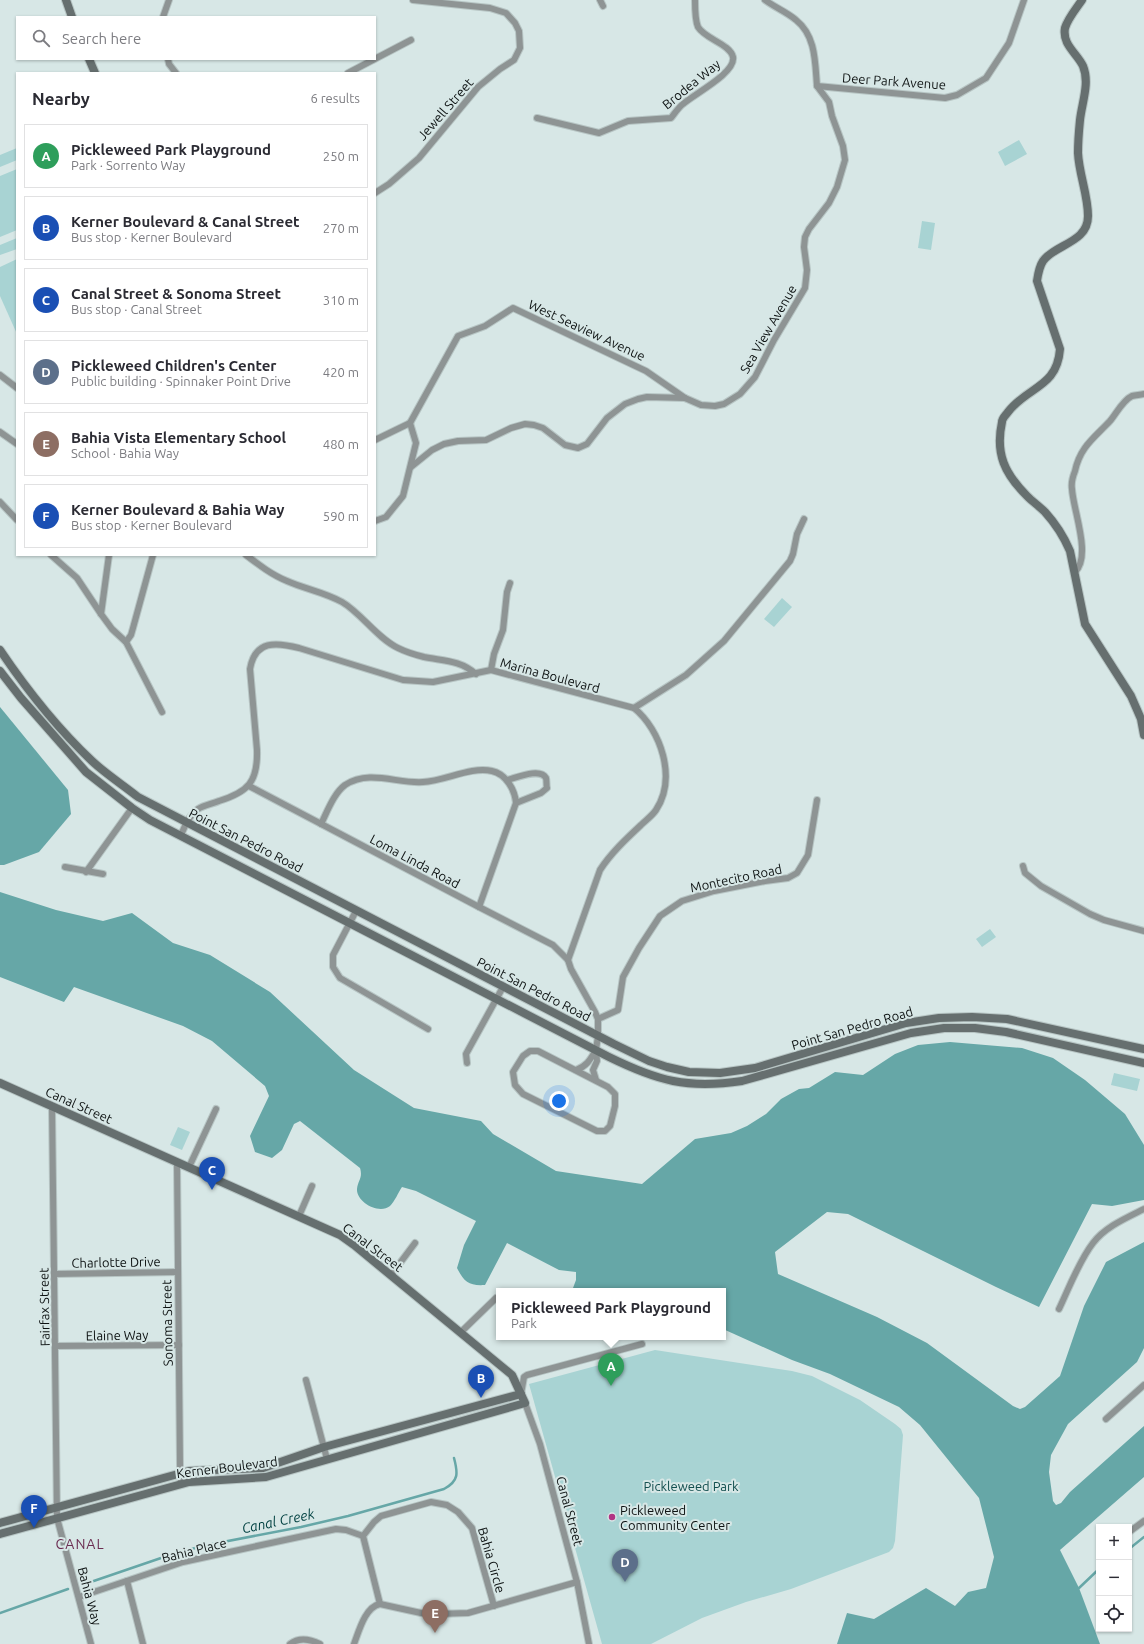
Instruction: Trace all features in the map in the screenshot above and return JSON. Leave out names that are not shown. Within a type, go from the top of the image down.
[{"type":"street","points":[[66,0],[72,16]]},
{"type":"street","points":[[163,16],[169,0]]},
{"type":"street","name":"Jewell Street","points":[[376,192],[389,184],[419,158],[478,87],[500,69],[514,60],[520,48],[519,31],[515,23],[506,13],[490,8],[413,0]]},
{"type":"street","name":"Brodea Way","points":[[537,118],[599,133],[628,121],[671,118],[682,104],[725,74],[733,62],[732,55],[726,48],[704,34],[698,27],[695,0]]},
{"type":"street","points":[[764,0],[774,8],[795,19],[805,29],[810,37],[817,86]]},
{"type":"street","name":"Deer Park Avenue","points":[[817,86],[945,98],[957,95],[986,78],[997,63],[1009,43],[1024,0]]},
{"type":"street","points":[[1082,0],[1070,18],[1065,29],[1067,43],[1083,65],[1086,80],[1080,120],[1078,153],[1088,217],[1083,232],[1073,241],[1044,259],[1040,266],[1037,281],[1060,349],[1057,368],[1049,379],[1016,402],[1002,420],[999,442],[1002,459],[1007,474],[1046,514],[1065,541],[1070,551],[1086,624],[1131,696],[1141,719],[1144,735]]},
{"type":"street","points":[[376,58],[411,40]]},
{"type":"street","points":[[89,60],[95,72]]},
{"type":"street","points":[[168,60],[169,64],[175,72]]},
{"type":"street","points":[[350,72],[373,60]]},
{"type":"street","name":"Sea View Avenue","points":[[411,467],[432,450],[444,444],[458,441],[486,440],[511,428],[524,424],[543,428],[565,445],[578,448],[587,444],[607,418],[625,404],[638,399],[647,397],[685,398],[701,405],[715,406],[724,404],[740,394],[755,377],[774,340],[805,288],[807,270],[804,246],[805,237],[809,229],[829,203],[837,187],[844,160],[843,146],[832,116],[829,102],[817,86]]},
{"type":"street","name":"West Seaview Avenue","points":[[410,423],[458,336],[485,326],[514,308],[646,371],[685,398]]},
{"type":"street","points":[[0,375],[16,387]]},
{"type":"street","points":[[1075,572],[1079,568],[1082,553],[1079,524],[1072,488],[1075,470],[1080,457],[1085,446],[1128,399],[1132,396],[1144,394]]},
{"type":"street","points":[[376,440],[410,423],[416,443],[403,496],[386,517],[376,521]]},
{"type":"street","points":[[0,432],[16,443]]},
{"type":"street","points":[[0,502],[16,519]]},
{"type":"street","points":[[596,1080],[593,1070],[597,1061],[596,1050],[598,1019],[571,969],[568,960],[600,870],[607,860],[656,810],[664,790],[666,782],[664,757],[652,730],[644,718],[634,708],[686,675],[724,641],[790,561],[797,534],[804,519]]},
{"type":"street","points":[[52,556],[77,578],[100,614],[112,629],[126,642],[162,712]]},
{"type":"street","points":[[100,614],[109,556]]},
{"type":"street","points":[[126,642],[131,635],[153,556]]},
{"type":"street","points":[[247,556],[266,570],[286,581],[326,594],[343,603],[378,634],[397,648],[424,657],[456,662],[468,667],[476,674]]},
{"type":"street","points":[[491,670],[494,654],[500,642],[503,630],[507,592],[510,583]]},
{"type":"street","name":"Marina Boulevard","points":[[249,786],[254,776],[257,763],[250,669],[252,660],[263,646],[272,644],[285,644],[403,680],[433,682],[491,670],[634,708]]},
{"type":"street","name":"Point San Pedro Road","points":[[0,650],[32,695],[66,736],[93,762],[138,797],[598,1036],[644,1058],[667,1067],[689,1072],[720,1074],[755,1068],[906,1023],[939,1018],[972,1016],[1007,1019],[1144,1049]]},
{"type":"street","name":"Point San Pedro Road","points":[[0,670],[21,698],[86,772],[150,820],[596,1050],[653,1076],[685,1083],[703,1084],[721,1084],[748,1080],[911,1033],[944,1028],[975,1028],[1006,1032],[1144,1063]]},
{"type":"street","points":[[321,824],[344,786],[358,779],[374,777],[423,782],[481,770],[494,771],[502,775],[507,780],[516,796],[516,803],[478,907]]},
{"type":"street","points":[[507,780],[536,772],[546,778],[547,788],[541,793],[516,803]]},
{"type":"street","points":[[181,835],[186,823],[198,809],[231,798],[249,786]]},
{"type":"street","name":"Loma Linda Road","points":[[249,786],[478,907],[553,944],[568,960]]},
{"type":"street","name":"Montecito Road","points":[[598,1019],[618,1010],[623,977],[638,948],[660,916],[682,901],[714,891],[788,878],[797,873],[808,855],[818,800]]},
{"type":"street","points":[[86,872],[132,808]]},
{"type":"street","points":[[1023,866],[1025,874],[1041,886],[1090,914],[1104,920],[1144,931]]},
{"type":"street","points":[[65,867],[102,874]]},
{"type":"street","points":[[356,911],[333,955],[334,967],[340,978],[428,1029]]},
{"type":"street","points":[[467,1063],[466,1054],[503,987]]},
{"type":"street","points":[[576,1070],[588,1063],[596,1050]]},
{"type":"street","points":[[530,1051],[538,1051],[576,1070],[608,1087],[615,1094],[615,1106],[610,1126],[605,1131],[597,1131],[523,1094],[515,1086],[512,1077],[513,1072],[523,1056],[530,1051]]},
{"type":"street","name":"Canal Street","points":[[0,1083],[299,1216],[345,1238],[512,1375],[525,1403],[540,1444],[577,1582],[589,1644]]},
{"type":"street","name":"Fairfax Street","points":[[52,1106],[56,1508]]},
{"type":"street","points":[[189,1167],[216,1109]]},
{"type":"street","name":"Sonoma Street","points":[[177,1162],[178,1345],[181,1484]]},
{"type":"street","points":[[299,1216],[312,1186]]},
{"type":"street","points":[[1059,1309],[1084,1256],[1093,1242],[1104,1232],[1125,1218],[1144,1209]]},
{"type":"street","points":[[391,1275],[415,1243]]},
{"type":"street","name":"Charlotte Drive","points":[[54,1274],[178,1272]]},
{"type":"street","points":[[460,1333],[496,1298]]},
{"type":"street","points":[[521,1394],[524,1377],[530,1374],[642,1344]]},
{"type":"street","name":"Elaine Way","points":[[55,1346],[178,1345]]},
{"type":"street","points":[[306,1380],[327,1459]]},
{"type":"street","points":[[1106,1419],[1144,1385]]},
{"type":"street","name":"Kerner Boulevard","points":[[0,1523],[189,1471],[262,1468],[324,1447],[521,1394]]},
{"type":"street","name":"Kerner Boulevard","points":[[0,1534],[189,1482],[266,1477],[525,1403]]},
{"type":"street","name":"Bahia Circle","points":[[363,1536],[381,1516],[431,1502],[447,1505],[458,1512],[472,1528],[494,1606]]},
{"type":"street","name":"Bahia Way","points":[[56,1508],[57,1518],[91,1644]]},
{"type":"street","points":[[1132,1530],[1144,1520]]},
{"type":"street","name":"Bahia Place","points":[[79,1596],[183,1562],[336,1529],[346,1530],[363,1536]]},
{"type":"street","points":[[363,1536],[380,1604]]},
{"type":"street","points":[[127,1581],[143,1644]]},
{"type":"street","points":[[354,1644],[368,1612],[376,1605],[380,1604],[421,1613],[437,1614],[468,1612],[577,1582]]},
{"type":"street","points":[[290,1644],[294,1641],[311,1640],[320,1644]]},
{"type":"green space","points":[[1019,140],[1027,154],[1005,166],[998,152]]},
{"type":"green space","points":[[16,148],[16,160],[0,167],[0,155]]},
{"type":"green space","points":[[16,169],[16,230],[0,237],[0,176]]},
{"type":"green space","points":[[922,221],[935,223],[931,250],[918,248]]},
{"type":"green space","points":[[16,238],[16,249],[0,255],[0,245]]},
{"type":"green space","points":[[16,259],[16,332],[0,296],[0,267]]},
{"type":"green space","points":[[782,598],[792,607],[774,627],[764,619]]},
{"type":"green space","points":[[990,929],[996,937],[982,947],[976,939]]},
{"type":"green space","points":[[1114,1073],[1140,1079],[1137,1091],[1111,1085]]},
{"type":"green space","points":[[178,1127],[190,1132],[182,1150],[170,1145]]},
{"type":"green space","name":"Pickleweed Park","points":[[655,1350],[792,1371],[812,1376],[860,1400],[895,1424],[901,1429],[903,1435],[895,1541],[893,1548],[889,1552],[791,1589],[746,1602],[702,1618],[651,1644],[602,1644],[529,1384]]},
{"type":"shaded area","points":[[0,707],[68,790],[71,814],[39,852],[4,865],[0,865]]},
{"type":"shaded area","points":[[0,892],[56,910],[103,921],[132,913],[173,943],[210,955],[270,992],[354,1070],[414,1108],[481,1121],[493,1134],[556,1171],[642,1184],[695,1139],[731,1133],[747,1126],[766,1114],[781,1099],[799,1089],[809,1088],[835,1072],[863,1075],[895,1054],[918,1045],[950,1042],[1022,1048],[1053,1058],[1085,1080],[1125,1114],[1144,1145],[1144,1200],[1112,1206],[1092,1204],[1039,1307],[848,1214],[827,1212],[775,1252],[778,1274],[877,1317],[927,1343],[1013,1406],[1020,1409],[1025,1407],[1060,1376],[1084,1306],[1106,1262],[1144,1242],[1144,1348],[1137,1362],[1068,1424],[1051,1455],[1049,1472],[1053,1501],[1056,1505],[1061,1503],[1070,1492],[1144,1426],[1144,1477],[1060,1550],[1079,1588],[1100,1644],[837,1644],[847,1613],[874,1619],[926,1588],[955,1606],[968,1592],[986,1588],[994,1557],[979,1498],[920,1425],[899,1407],[830,1374],[792,1360],[726,1330],[726,1288],[573,1288],[576,1280],[576,1272],[559,1270],[507,1243],[485,1285],[471,1284],[462,1277],[457,1268],[464,1245],[476,1221],[416,1191],[402,1187],[390,1206],[380,1209],[369,1206],[360,1198],[358,1194],[357,1189],[361,1177],[360,1168],[300,1121],[294,1124],[282,1150],[272,1158],[255,1152],[250,1136],[269,1096],[265,1086],[212,1041],[183,1026],[74,987],[64,1002],[0,977]]},
{"type":"waterway","name":"Canal Creek","points":[[82,1585],[161,1558],[202,1546],[301,1527],[348,1516],[444,1489],[455,1480],[457,1472],[454,1458]]},
{"type":"waterway","points":[[1132,1547],[1144,1537]]},
{"type":"waterway","points":[[1079,1588],[1096,1572]]},
{"type":"waterway","name":"Canal Creek","points":[[0,1613],[68,1589]]},
{"type":"place","name":"Canal Street & Sonoma Street","points":[[212,1190]]},
{"type":"place","name":"Pickleweed Park Playground","points":[[611,1386]]},
{"type":"place","name":"Kerner Boulevard & Canal Street","points":[[481,1398]]},
{"type":"place","name":"Pickleweed Community Center","points":[[612,1517]]},
{"type":"place","name":"Kerner Boulevard & Bahia Way","points":[[34,1528]]},
{"type":"place","name":"Pickleweed Children's Center","points":[[625,1582]]},
{"type":"place","name":"Bahia Vista Elementary School","points":[[435,1633]]},
{"type":"district","name":"CANAL","points":[[80,1544]]}]
